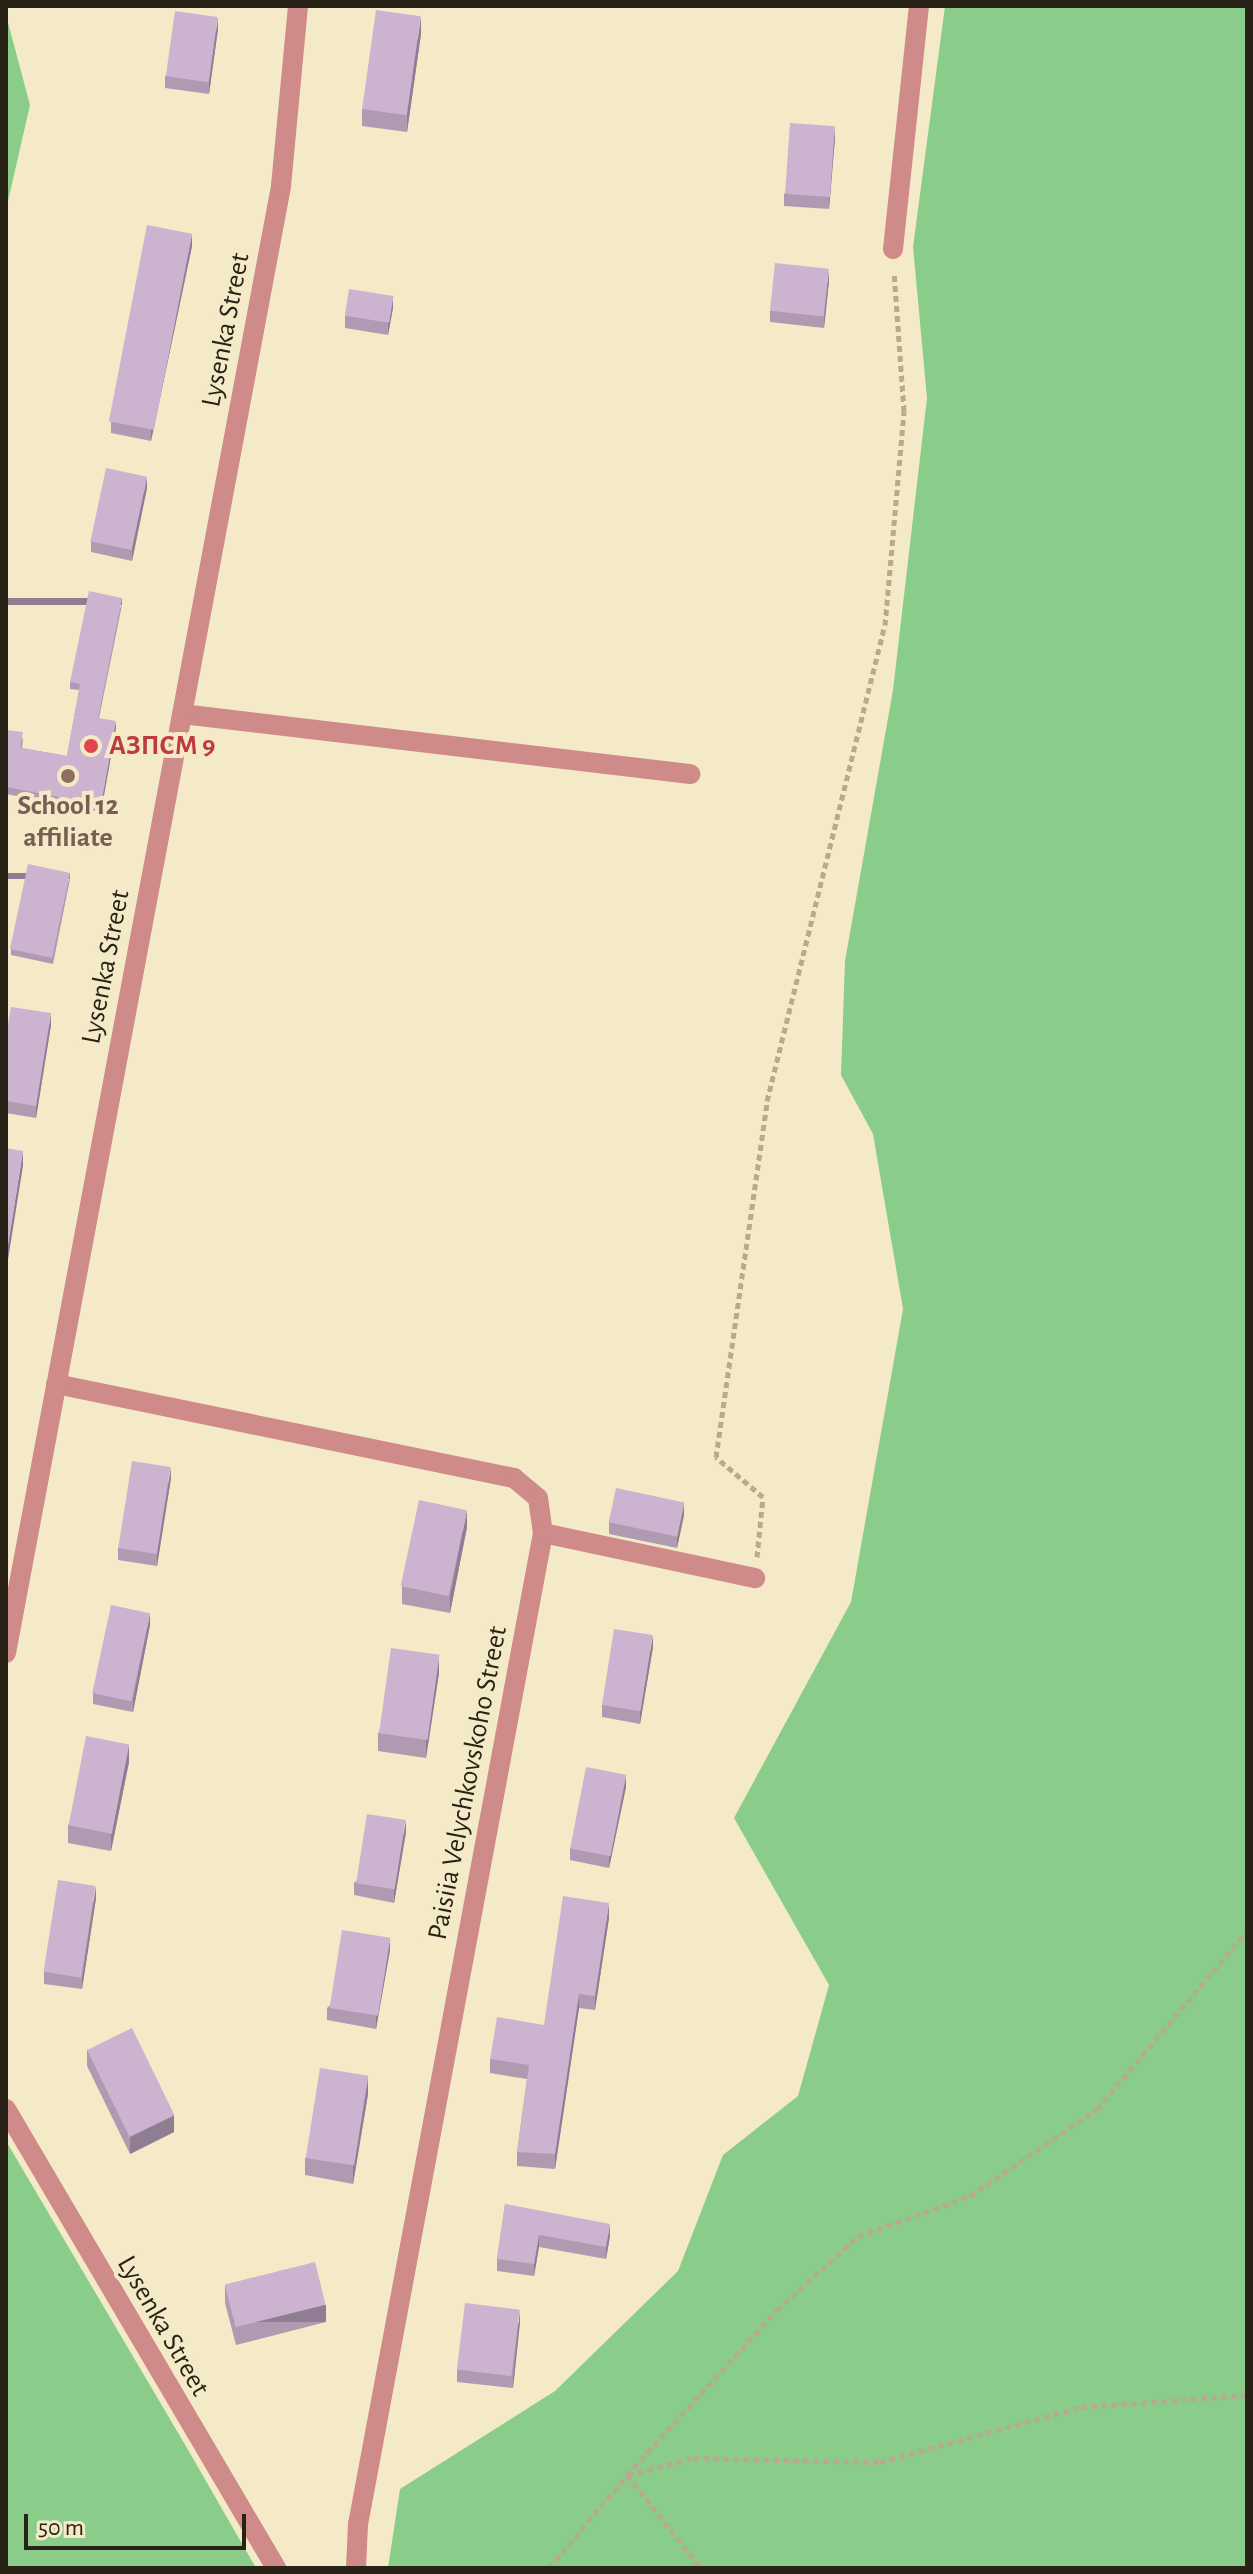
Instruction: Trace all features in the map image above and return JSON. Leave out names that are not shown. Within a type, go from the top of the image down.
[{"type":"street","name":"Lysenka Street","points":[[6,1653],[281,186],[298,6]]},
{"type":"street","points":[[893,249],[919,6]]},
{"type":"street","points":[[182,714],[690,774]]},
{"type":"street","name":"Paisiia Velychkovskoho Street","points":[[56,1384],[514,1478],[538,1498],[543,1533],[361,2508],[356,2568]]},
{"type":"street","points":[[543,1533],[755,1578]]},
{"type":"street","name":"Lysenka Street","points":[[6,2109],[276,2568]]},
{"type":"path","points":[[755,1578],[763,1497],[716,1457],[767,1101],[885,625],[904,411],[893,249]]},
{"type":"path","points":[[549,2568],[627,2475],[777,2310],[858,2236],[970,2196],[1097,2109],[1247,1931]]},
{"type":"path","points":[[627,2475],[693,2458],[880,2462],[1081,2407],[1247,2395]]},
{"type":"path","points":[[627,2475],[701,2568]]},
{"type":"green space","points":[[945,6],[1247,6],[1247,2568],[388,2568],[400,2489],[555,2391],[678,2271],[723,2155],[798,2096],[829,1985],[734,1818],[851,1602],[903,1309],[873,1134],[841,1075],[845,961],[893,690],[927,398],[913,247]]},
{"type":"green space","points":[[6,15],[30,105],[6,210]]},
{"type":"green space","points":[[6,2141],[187,2448],[256,2568],[6,2568]]},
{"type":"building","points":[[376,10],[421,16],[407,115],[362,109]]},
{"type":"building","points":[[175,11],[218,17],[208,82],[166,76]]},
{"type":"building","points":[[790,123],[835,126],[830,197],[785,194]]},
{"type":"building","points":[[147,225],[192,234],[154,430],[109,421]]},
{"type":"building","points":[[775,263],[829,269],[824,316],[770,311]]},
{"type":"building","points":[[349,289],[393,296],[389,323],[345,316]]},
{"type":"building","points":[[106,468],[147,477],[131,550],[90,541]]},
{"type":"building","points":[[89,591],[122,598],[98,718],[116,721],[101,805],[6,787],[6,730],[23,732],[20,748],[67,756],[80,684],[70,682]]},
{"type":"building","points":[[28,864],[70,873],[52,958],[10,949]]},
{"type":"building","points":[[11,1007],[51,1013],[36,1106],[6,1101],[6,1036]]},
{"type":"building","points":[[6,1148],[23,1151],[6,1257]]},
{"type":"building","points":[[132,1461],[171,1467],[157,1554],[118,1548]]},
{"type":"building","points":[[616,1488],[684,1503],[677,1537],[609,1522]]},
{"type":"building","points":[[419,1500],[467,1510],[449,1596],[401,1586]]},
{"type":"building","points":[[111,1605],[150,1613],[131,1701],[92,1693]]},
{"type":"building","points":[[614,1629],[653,1635],[640,1711],[602,1705]]},
{"type":"building","points":[[391,1648],[440,1655],[428,1740],[379,1733]]},
{"type":"building","points":[[86,1736],[129,1744],[112,1834],[69,1825]]},
{"type":"building","points":[[586,1767],[626,1775],[610,1856],[570,1848]]},
{"type":"building","points":[[367,1814],[406,1820],[395,1889],[356,1883]]},
{"type":"building","points":[[58,1880],[96,1886],[81,1978],[43,1972]]},
{"type":"building","points":[[563,1896],[609,1903],[595,1996],[579,1994],[555,2154],[517,2152],[529,2065],[490,2059],[497,2017],[544,2025]]},
{"type":"building","points":[[342,1930],[390,1938],[378,2016],[330,2008]]},
{"type":"building","points":[[132,2028],[175,2115],[130,2137],[87,2050]]},
{"type":"building","points":[[320,2068],[368,2076],[354,2166],[306,2158]]},
{"type":"building","points":[[505,2204],[610,2224],[606,2247],[539,2235],[534,2264],[497,2259]]},
{"type":"building","points":[[315,2262],[326,2305],[235,2327],[225,2284]]},
{"type":"building","points":[[465,2303],[520,2310],[511,2376],[457,2370]]},
{"type":"place","name":"АЗПСМ 9","points":[[91,746]]},
{"type":"place","name":"School 12 affiliate","points":[[68,776]]}]
